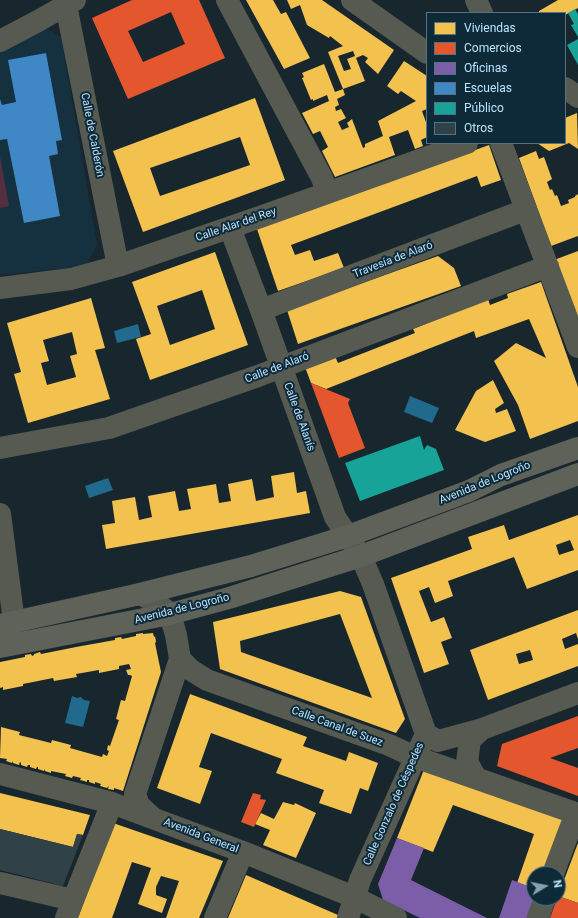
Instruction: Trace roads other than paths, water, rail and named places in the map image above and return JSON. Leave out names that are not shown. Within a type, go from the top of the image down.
[{"type":"main road","name":"Avenida de Logroño","points":[[7,624],[140,594],[251,566],[348,536],[469,491],[500,475],[578,448]]},
{"type":"main road","name":"Avenida de Logroño","points":[[0,647],[170,614],[236,596],[361,556],[578,474]]},
{"type":"street","points":[[227,0],[322,178],[327,192]]},
{"type":"street","points":[[352,0],[426,52]]},
{"type":"street","points":[[476,0],[482,12]]},
{"type":"street","points":[[0,41],[70,3]]},
{"type":"street","name":"Calle de Calderón","points":[[70,3],[118,266]]},
{"type":"street","points":[[566,89],[578,97]]},
{"type":"street","points":[[566,99],[578,97]]},
{"type":"street","name":"Calle Alar del Rey","points":[[0,288],[71,279],[118,266],[230,228],[464,144]]},
{"type":"street","points":[[501,144],[525,210],[576,336]]},
{"type":"street","name":"Travesía de Alaró","points":[[261,310],[525,210]]},
{"type":"street","name":"Calle de Alanís","points":[[230,228],[335,517],[348,536]]},
{"type":"street","name":"Calle de Alaró","points":[[0,448],[109,428],[281,367],[548,266]]},
{"type":"street","points":[[0,514],[7,624]]},
{"type":"street","points":[[348,536],[361,556]]},
{"type":"street","name":"Calle Gonzalo de Céspedes","points":[[348,918],[360,880],[426,734],[373,584],[361,556]]},
{"type":"street","points":[[70,908],[112,803],[127,800],[135,794],[180,659],[176,634],[170,614],[157,603],[140,594]]},
{"type":"street","name":"Calle Canal de Suez","points":[[180,659],[191,670],[207,680],[390,745],[415,757],[577,814]]},
{"type":"street","points":[[426,734],[438,742],[482,729],[578,693]]},
{"type":"street","points":[[476,778],[467,762],[468,753],[470,740],[482,729]]},
{"type":"street","name":"Avenida General","points":[[0,774],[112,803],[243,852],[354,897],[396,918]]},
{"type":"street","points":[[135,794],[139,805],[153,818]]},
{"type":"street","points":[[556,866],[577,814]]},
{"type":"street","points":[[215,918],[243,852]]},
{"type":"street","points":[[0,883],[70,908]]},
{"type":"street","points":[[0,888],[70,908]]},
{"type":"street","points":[[538,918],[542,906]]},
{"type":"water","points":[[138,324],[141,337],[117,343],[114,331]]},
{"type":"water","points":[[410,396],[439,408],[432,423],[404,412]]},
{"type":"water","points":[[108,478],[113,490],[89,498],[85,486]]},
{"type":"water","points":[[72,696],[77,698],[81,697],[84,700],[90,701],[83,727],[65,723]]}]
